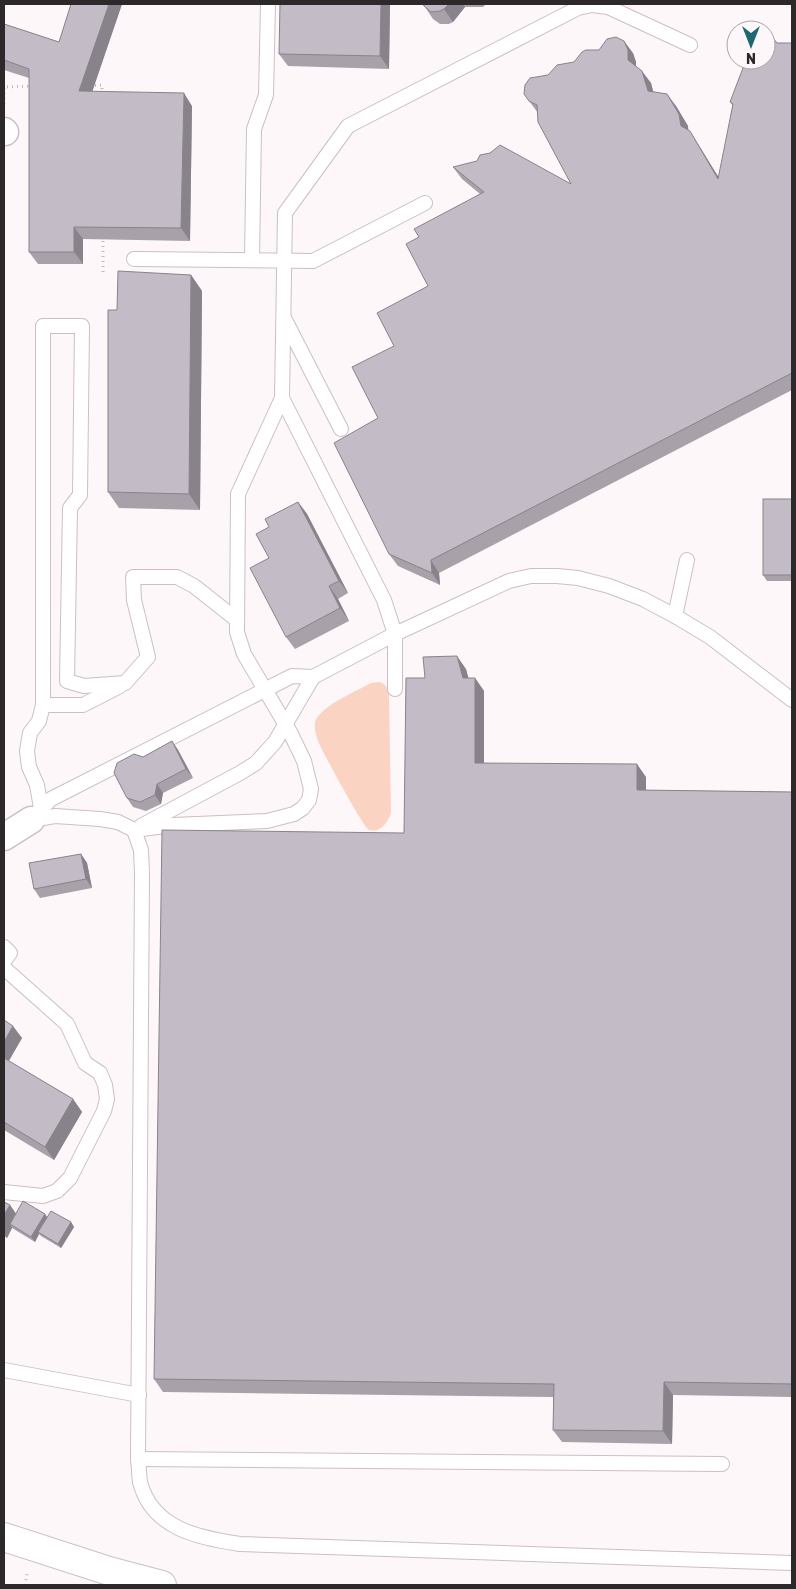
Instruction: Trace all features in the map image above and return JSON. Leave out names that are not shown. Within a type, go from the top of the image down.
[{"type":"street","points":[[4,837],[36,814]]},
{"type":"street","points":[[4,1537],[101,1569],[162,1585]]},
{"type":"lane","points":[[252,260],[254,129],[266,95],[268,4]]},
{"type":"lane","points":[[36,814],[100,819],[118,822],[134,830],[173,825],[267,821],[294,814],[303,808],[309,800],[311,789],[309,774],[298,747],[244,654],[237,632],[238,494],[282,398],[285,212],[348,126],[578,8],[592,5],[608,7],[690,44]]},
{"type":"lane","points":[[134,259],[313,261],[425,203]]},
{"type":"lane","points":[[283,315],[341,429]]},
{"type":"lane","points":[[36,814],[37,785],[29,767],[27,751],[30,733],[39,721],[43,704],[43,326],[82,326],[80,495],[70,508],[68,681],[84,686],[125,683]]},
{"type":"lane","points":[[282,398],[384,600],[395,634],[396,689]]},
{"type":"lane","points":[[675,616],[687,560]]},
{"type":"lane","points":[[36,814],[51,799],[292,676],[313,677],[395,634],[509,581],[531,576],[557,576],[594,581],[643,599],[710,637],[792,700]]},
{"type":"lane","points":[[43,704],[83,705],[125,683],[148,657],[134,600],[133,578],[177,578],[194,586],[237,620]]},
{"type":"lane","points":[[134,830],[256,763],[275,742],[313,677]]},
{"type":"lane","points":[[134,830],[141,850],[142,873],[138,1459],[140,1481],[145,1496],[153,1508],[166,1521],[185,1532],[206,1539],[240,1544],[792,1563]]},
{"type":"lane","points":[[4,947],[10,953],[4,960]]},
{"type":"lane","points":[[4,968],[68,1024],[84,1063],[100,1073],[106,1099],[104,1111],[70,1178],[58,1191],[43,1196],[4,1192]]},
{"type":"lane","points":[[4,1370],[139,1395]]},
{"type":"lane","points":[[138,1459],[722,1464]]},
{"type":"path","points":[[4,132],[4,87],[39,86]]},
{"type":"path","points":[[84,86],[102,86],[102,95]]},
{"type":"path","points":[[103,234],[103,274]]},
{"type":"shaded area","points":[[379,682],[386,686],[389,693],[391,813],[380,829],[373,831],[365,826],[334,773],[318,741],[315,732],[315,722],[318,716],[331,705],[371,683]]},
{"type":"building","points":[[71,4],[109,4],[79,91],[184,93],[181,228],[74,227],[74,252],[29,252],[29,69],[4,60],[4,24],[59,42]]},
{"type":"building","points":[[280,4],[381,4],[380,56],[279,54]]},
{"type":"building","points":[[423,4],[449,4],[440,11],[431,12]]},
{"type":"building","points":[[616,37],[624,41],[628,50],[628,60],[642,71],[648,91],[667,94],[679,114],[681,126],[690,131],[718,179],[733,104],[730,102],[742,70],[776,70],[776,42],[792,43],[792,373],[431,560],[432,573],[389,554],[334,443],[378,418],[352,367],[394,346],[377,313],[428,286],[406,244],[419,237],[414,229],[484,192],[453,167],[477,161],[480,155],[490,153],[500,145],[571,184],[538,122],[537,105],[529,101],[524,94],[525,85],[530,78],[548,75],[557,65],[574,62],[586,50],[599,50],[607,39]]},
{"type":"building","points":[[118,271],[191,275],[189,494],[108,492],[108,310],[117,310]]},
{"type":"building","points":[[763,499],[792,499],[792,575],[763,575]]},
{"type":"building","points":[[298,502],[339,581],[329,586],[340,608],[286,637],[250,568],[269,558],[256,534],[269,527],[265,519]]},
{"type":"building","points":[[457,656],[463,678],[475,678],[475,763],[637,764],[637,790],[792,792],[792,1384],[664,1382],[663,1431],[553,1430],[554,1384],[154,1379],[162,830],[404,833],[406,678],[425,678],[423,657]]},
{"type":"building","points":[[172,741],[186,769],[157,784],[155,795],[140,802],[127,798],[114,773],[117,763],[134,754],[143,757]]},
{"type":"building","points":[[81,854],[86,879],[34,889],[29,863]]},
{"type":"building","points":[[4,1020],[13,1026],[4,1042]]},
{"type":"building","points":[[4,1058],[73,1099],[45,1147],[4,1122]]},
{"type":"building","points":[[23,1201],[45,1214],[31,1237],[10,1224]]},
{"type":"building","points":[[4,1202],[10,1205],[4,1215]]},
{"type":"building","points":[[51,1211],[71,1222],[58,1244],[38,1232]]}]
